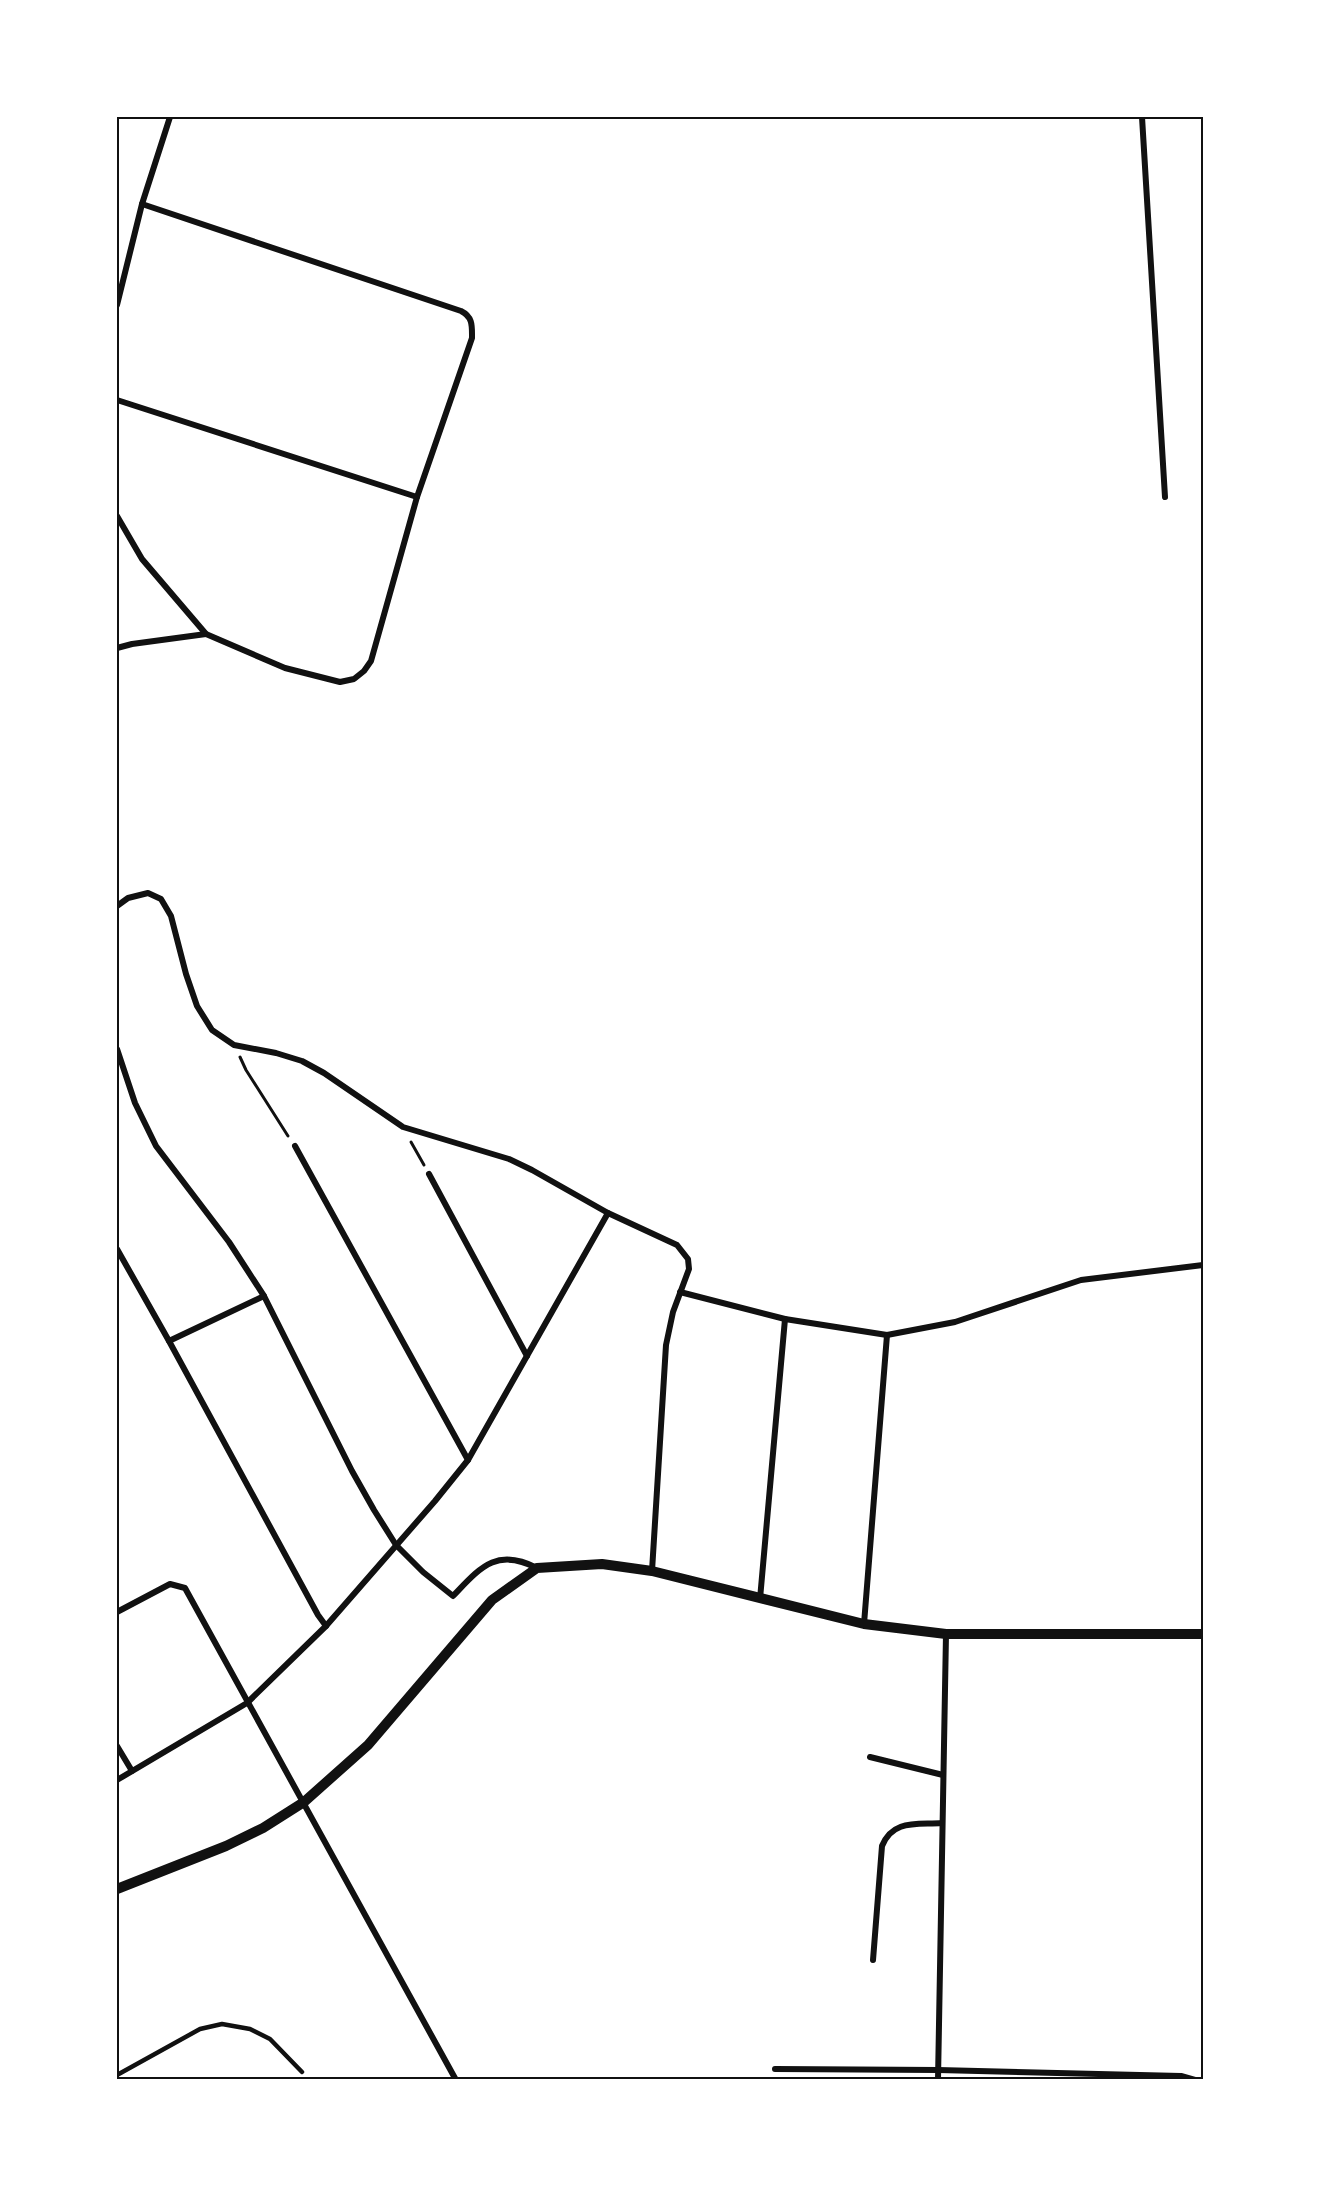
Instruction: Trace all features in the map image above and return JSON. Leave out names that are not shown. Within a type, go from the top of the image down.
[{"type":"street","points":[[117,305],[142,204],[170,117]]},
{"type":"street","points":[[1143,117],[1166,496]]},
{"type":"street","points":[[117,516],[142,560],[206,634],[285,668],[340,682],[354,680],[371,661],[417,497],[472,338],[472,323],[468,315],[461,311],[142,204]]},
{"type":"street","points":[[117,400],[417,497]]},
{"type":"street","points":[[117,648],[206,634]]},
{"type":"street","points":[[117,906],[128,898],[148,893],[162,899],[171,916],[197,1006],[212,1030],[234,1045],[276,1053],[302,1061],[324,1073],[403,1127],[509,1159],[608,1213],[677,1245],[688,1259],[689,1269],[680,1292],[666,1345],[652,1571]]},
{"type":"street","points":[[117,1049],[135,1102],[156,1146],[229,1242],[264,1296],[352,1471],[396,1545],[423,1572],[453,1596],[481,1566],[502,1558],[523,1560],[537,1568]]},
{"type":"street","points":[[294,1146],[468,1460]]},
{"type":"street","points":[[429,1174],[527,1356]]},
{"type":"street","points":[[117,1780],[247,1703],[326,1626],[435,1502],[468,1460],[608,1213]]},
{"type":"street","points":[[117,1249],[326,1626]]},
{"type":"street","points":[[680,1292],[785,1319],[887,1335],[955,1322],[1081,1280],[1203,1265]]},
{"type":"street","points":[[169,1341],[264,1296]]},
{"type":"street","points":[[760,1599],[785,1319]]},
{"type":"street","points":[[864,1624],[887,1335]]},
{"type":"street","points":[[117,1889],[226,1846],[263,1828],[304,1802],[368,1745],[492,1600],[537,1568],[602,1564],[652,1571],[864,1624],[946,1634],[1203,1634]]},
{"type":"street","points":[[117,1612],[170,1584],[185,1588],[456,2080]]},
{"type":"street","points":[[938,2080],[946,1634]]},
{"type":"street","points":[[117,1746],[132,1771]]},
{"type":"street","points":[[870,1757],[943,1775]]},
{"type":"street","points":[[873,1960],[882,1846],[886,1836],[892,1830],[902,1826],[942,1823]]},
{"type":"street","points":[[775,2069],[938,2070],[1181,2076],[1195,2080]]},
{"type":"lane","points":[[117,2075],[200,2029],[222,2024],[250,2029],[270,2039],[302,2073]]},
{"type":"path","points":[[234,1045],[246,1070],[294,1146]]},
{"type":"path","points":[[403,1127],[429,1174]]}]
